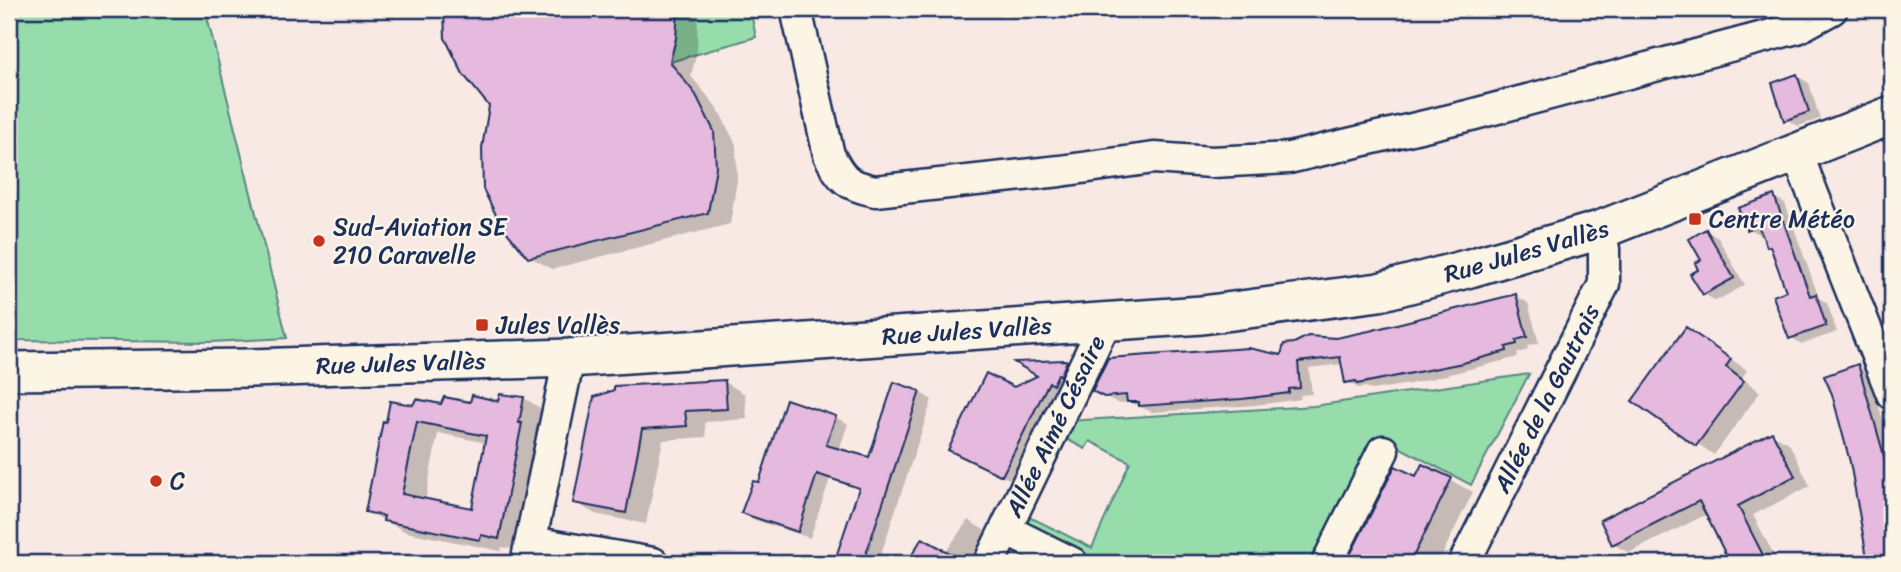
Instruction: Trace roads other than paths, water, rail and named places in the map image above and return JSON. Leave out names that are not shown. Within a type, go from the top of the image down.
[{"type":"street","points":[[796,9],[829,155],[840,176],[856,187],[875,191],[1060,172],[1154,158],[1212,162],[1289,158],[1471,115],[1797,27],[1832,9]]},
{"type":"street","name":"Rue Jules Vallès","points":[[9,372],[569,358],[1202,315],[1379,292],[1600,229],[1688,197],[1796,151],[1892,115]]},
{"type":"street","points":[[1796,151],[1892,394]]},
{"type":"street","name":"Allée de la Gautrais","points":[[1464,563],[1604,284],[1604,249],[1600,229]]},
{"type":"street","name":"Allée Aimé Césaire","points":[[989,563],[1106,321]]},
{"type":"street","points":[[569,358],[528,553],[653,563]]},
{"type":"street","points":[[1327,563],[1383,452]]},
{"type":"street","name":"Allée Aimé Césaire","points":[[1006,530],[1072,563]]},
{"type":"waterway","points":[[1782,14],[1794,9]]},
{"type":"place","name":"Centre Météo","points":[[1695,219]]},
{"type":"place","name":"Sud-Aviation SE 210 Caravelle","points":[[319,241]]},
{"type":"place","name":"Jules Vallès","points":[[482,325]]},
{"type":"place","name":"C","points":[[156,481]]}]
